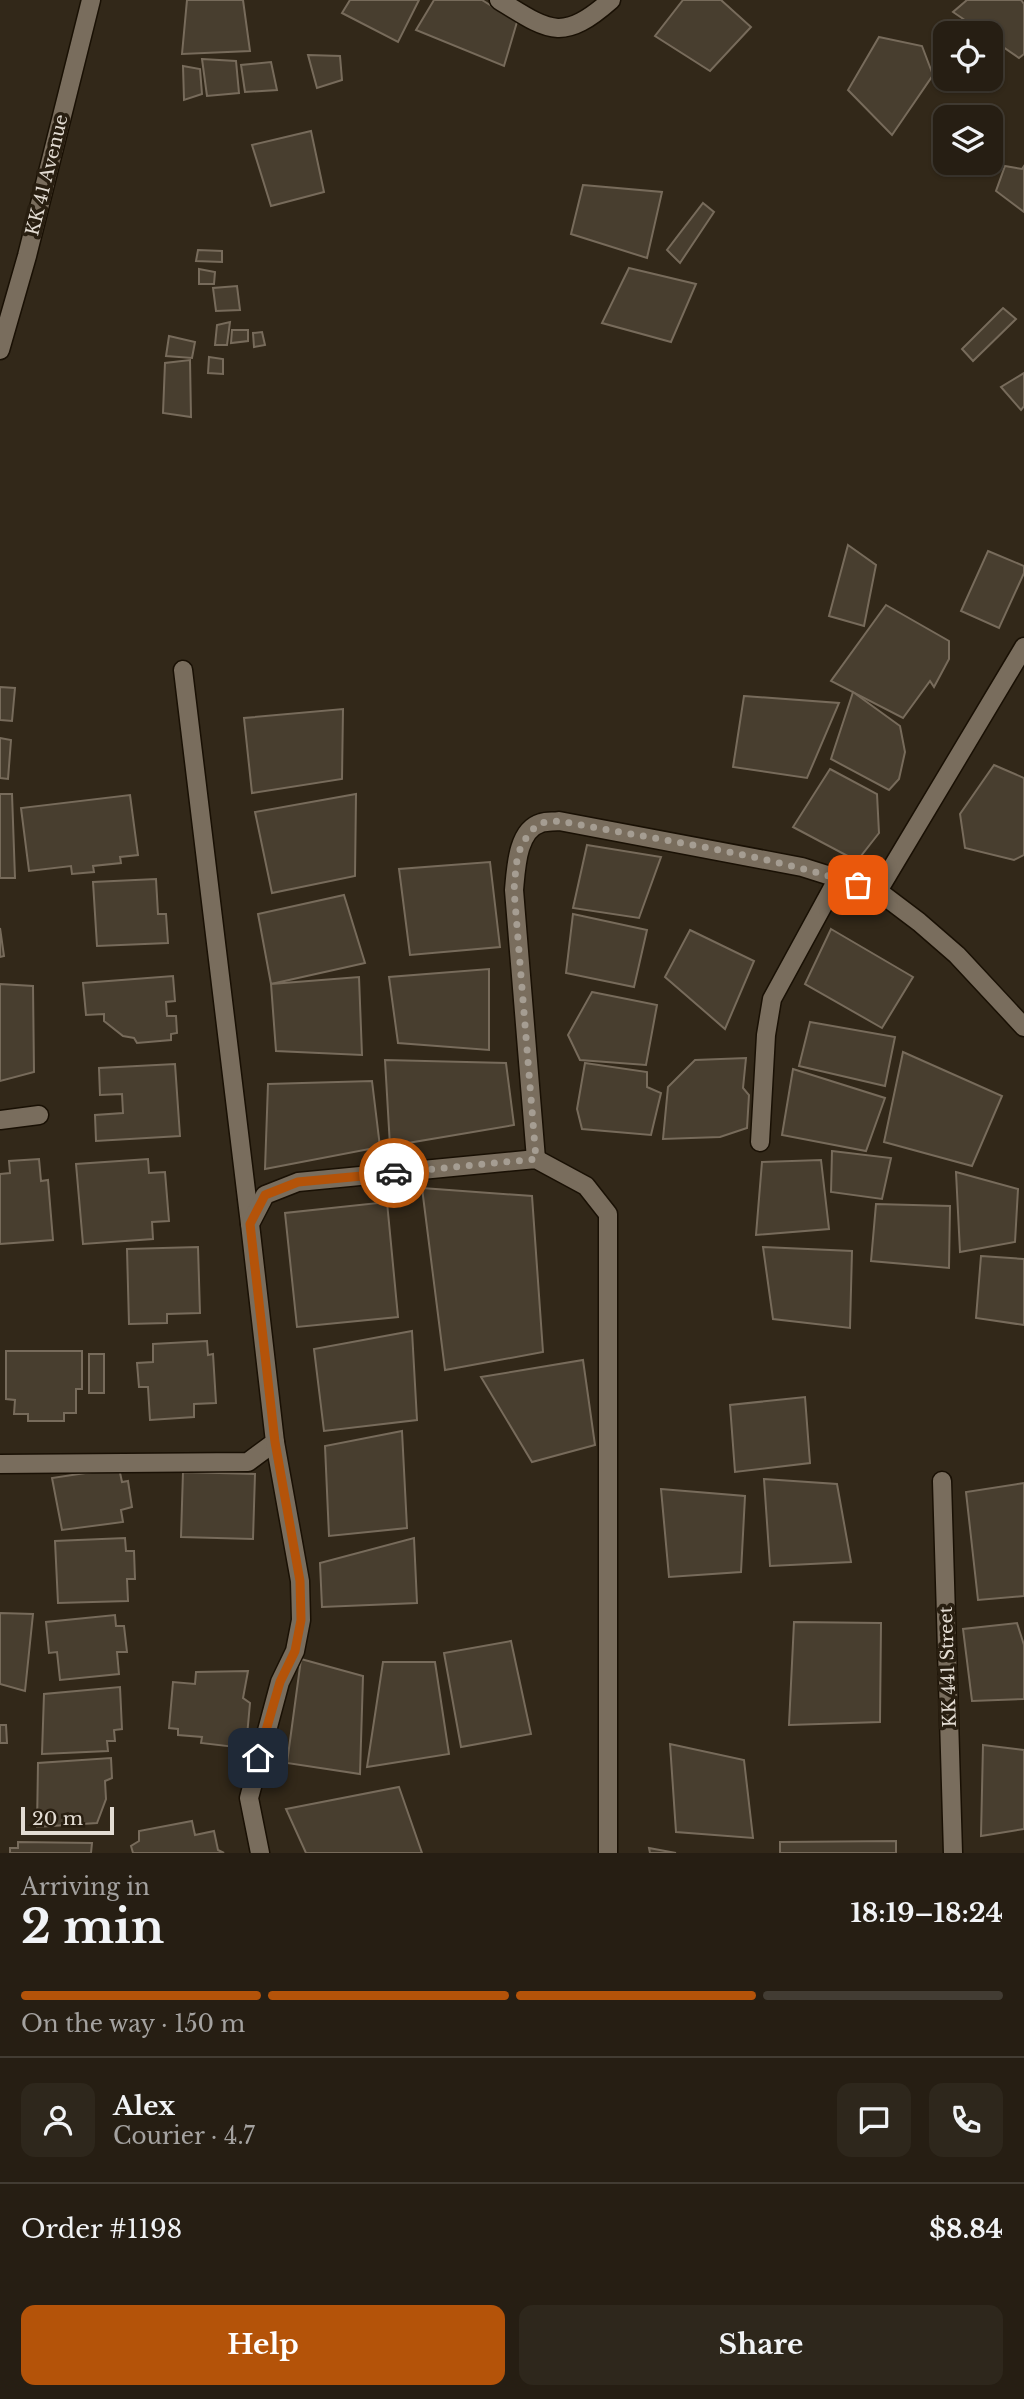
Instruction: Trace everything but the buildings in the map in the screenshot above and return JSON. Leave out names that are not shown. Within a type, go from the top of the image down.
[{"type":"street","name":"KK 41 Avenue","points":[[0,350],[27,256],[91,0]]},
{"type":"street","points":[[499,0],[538,24],[568,29],[595,15],[611,0]]},
{"type":"street","points":[[878,891],[1024,647]]},
{"type":"street","points":[[183,670],[275,1442],[300,1581],[301,1620],[295,1651],[280,1682],[249,1798],[260,1853]]},
{"type":"street","points":[[536,1159],[514,890],[518,850],[528,833],[539,823],[559,821],[788,864],[878,891],[957,955],[1024,1027]]},
{"type":"street","points":[[760,1142],[766,1035],[772,999],[838,878]]},
{"type":"street","points":[[0,1120],[39,1115]]},
{"type":"street","points":[[250,1224],[265,1195],[298,1182],[536,1159],[586,1186],[608,1214],[607,1853]]},
{"type":"street","points":[[0,1464],[248,1462],[275,1442]]},
{"type":"street","name":"KK 441 Street","points":[[942,1481],[953,1853]]},
{"type":"way so far","points":[[394,1173],[536,1159],[514,890],[518,850],[528,833],[539,823],[559,821],[720,851],[802,867],[858,885]]},
{"type":"route","points":[[258,1758],[280,1682],[295,1651],[301,1620],[300,1581],[275,1442],[250,1224],[265,1195],[298,1182],[394,1173]]}]
